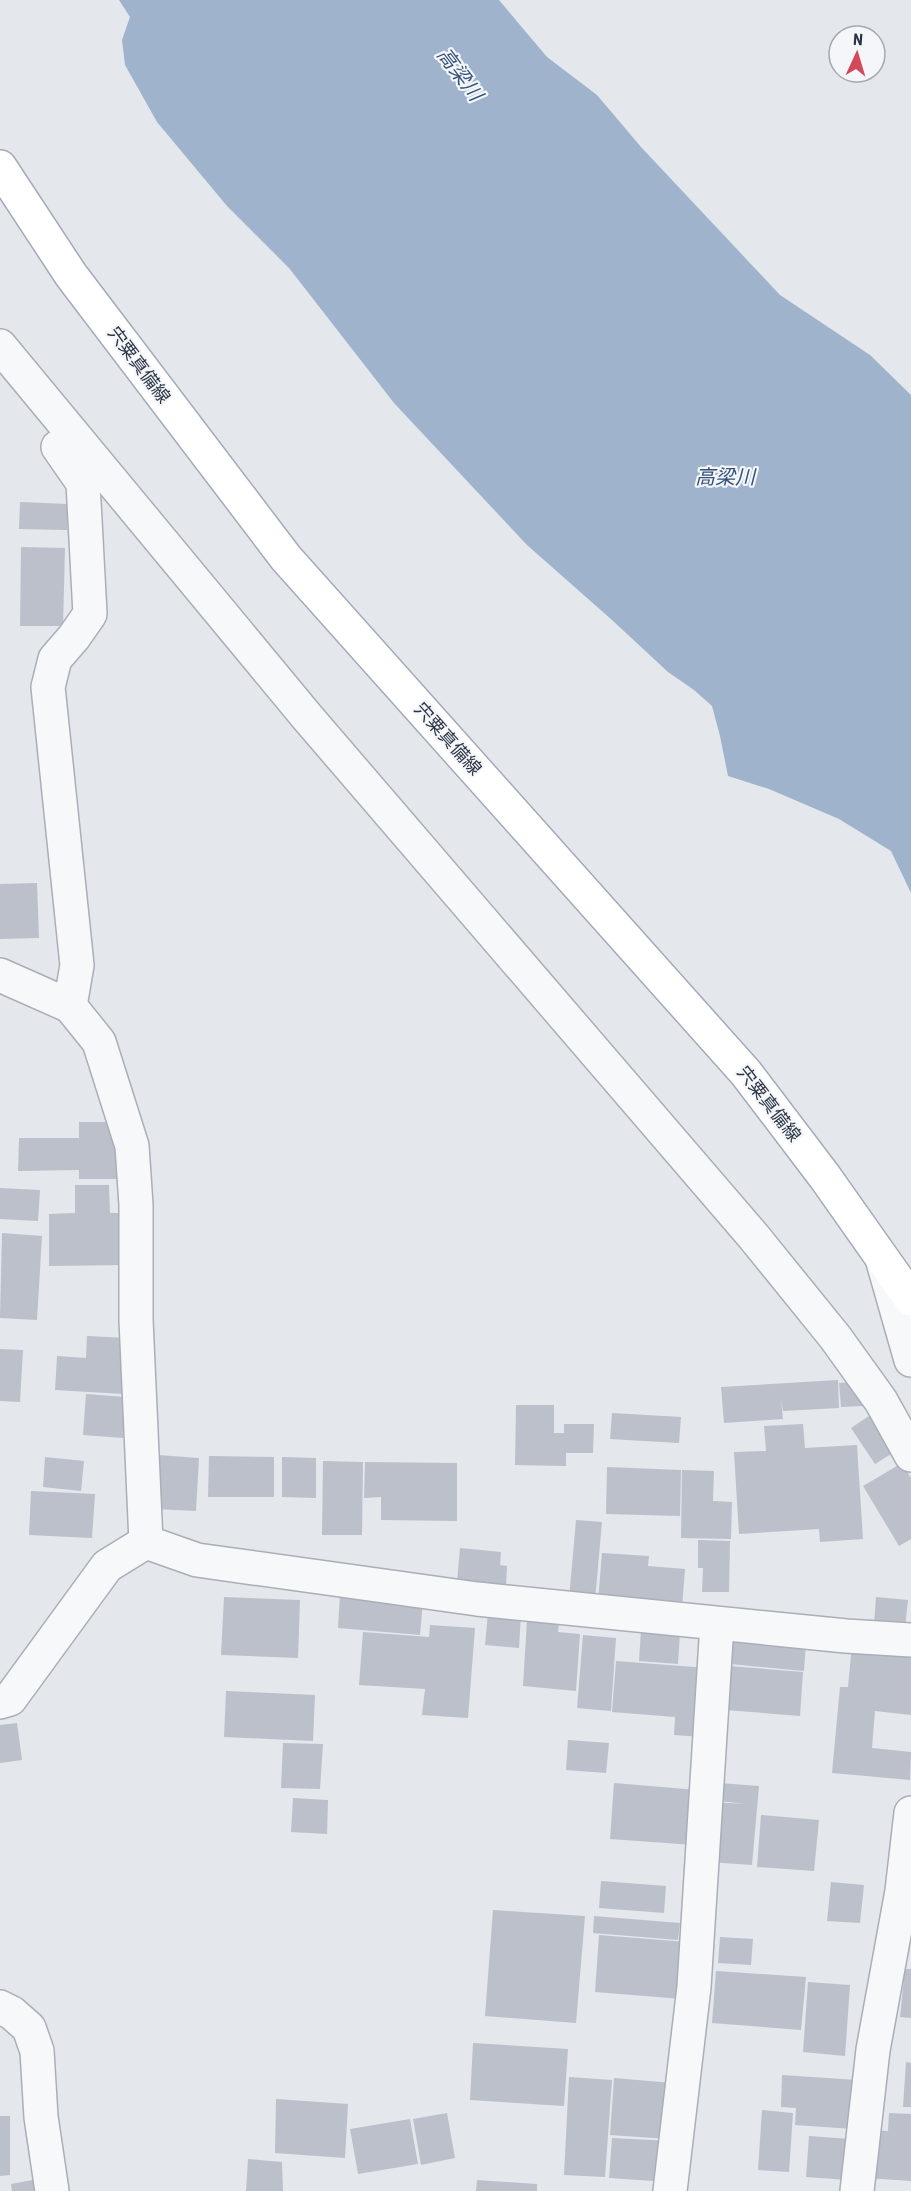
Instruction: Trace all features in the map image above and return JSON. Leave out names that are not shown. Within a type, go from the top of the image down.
[{"type":"main road","name":"宍粟真備線","points":[[0,167],[71,275],[286,558],[746,1073],[911,1299]]},
{"type":"street","points":[[0,346],[308,718],[754,1237],[836,1337],[881,1401],[911,1455]]},
{"type":"street","points":[[0,366],[83,483],[90,614],[55,659],[48,687],[77,965],[70,1006]]},
{"type":"street","points":[[0,975],[70,1006],[99,1042],[132,1146],[136,1205],[136,1320],[146,1542]]},
{"type":"street","points":[[881,1258],[911,1360]]},
{"type":"street","points":[[146,1542],[197,1560],[477,1599],[717,1624],[911,1640]]},
{"type":"street","points":[[0,1702],[10,1699],[107,1566],[146,1542]]},
{"type":"street","points":[[670,2191],[694,1987],[717,1624]]},
{"type":"street","points":[[857,2191],[873,2050],[902,1891],[911,1813]]},
{"type":"street","points":[[0,2007],[29,2028],[37,2051],[41,2117],[52,2191]]},
{"type":"water","name":"高梁川","points":[[119,0],[499,0],[547,57],[597,95],[641,147],[780,295],[870,355],[911,395],[911,893],[891,851],[839,819],[769,789],[728,776],[712,706],[668,672],[527,545],[394,403],[289,268],[227,206],[157,122],[125,65],[122,40],[130,17]]},
{"type":"building","points":[[20,502],[68,504],[67,530],[19,529]]},
{"type":"building","points":[[21,547],[65,548],[63,626],[20,626]]},
{"type":"building","points":[[37,883],[39,938],[0,939],[0,884]]},
{"type":"building","points":[[79,1122],[116,1122],[116,1179],[79,1179],[79,1170],[18,1171],[19,1138],[79,1138]]},
{"type":"building","points":[[75,1185],[109,1185],[110,1213],[125,1213],[125,1265],[49,1266],[49,1214],[75,1213]]},
{"type":"building","points":[[0,1188],[40,1190],[38,1221],[0,1219]]},
{"type":"building","points":[[2,1233],[42,1236],[37,1320],[0,1318]]},
{"type":"building","points":[[87,1336],[127,1338],[124,1394],[55,1390],[57,1356],[86,1358]]},
{"type":"building","points":[[0,1349],[23,1350],[20,1402],[0,1401]]},
{"type":"building","points":[[838,1380],[839,1408],[783,1411],[781,1399],[783,1419],[724,1423],[721,1387]]},
{"type":"building","points":[[862,1381],[863,1406],[841,1407],[839,1383]]},
{"type":"building","points":[[86,1394],[125,1397],[123,1438],[83,1435]]},
{"type":"building","points":[[516,1405],[554,1405],[554,1433],[564,1433],[564,1424],[594,1424],[593,1453],[566,1453],[566,1466],[515,1465]]},
{"type":"building","points":[[612,1413],[681,1417],[679,1443],[610,1439]]},
{"type":"building","points":[[872,1414],[896,1451],[875,1464],[851,1428]]},
{"type":"building","points":[[803,1424],[805,1448],[857,1445],[863,1539],[820,1542],[819,1529],[739,1534],[734,1452],[766,1451],[764,1426]]},
{"type":"building","points":[[158,1455],[199,1458],[196,1511],[155,1509]]},
{"type":"building","points":[[209,1456],[274,1457],[274,1497],[208,1497]]},
{"type":"building","points":[[45,1457],[84,1461],[81,1491],[43,1487]]},
{"type":"building","points":[[282,1457],[316,1458],[316,1498],[282,1497]]},
{"type":"building","points":[[323,1461],[363,1462],[362,1535],[322,1535]]},
{"type":"building","points":[[365,1462],[457,1463],[457,1521],[381,1520],[381,1497],[364,1498]]},
{"type":"building","points":[[902,1463],[911,1478],[911,1539],[899,1546],[863,1486]]},
{"type":"building","points":[[607,1467],[681,1470],[680,1516],[606,1514]]},
{"type":"building","points":[[682,1470],[714,1471],[713,1501],[732,1502],[731,1539],[681,1538]]},
{"type":"building","points":[[31,1491],[95,1494],[92,1538],[29,1535]]},
{"type":"building","points":[[576,1520],[602,1522],[595,1600],[569,1599]]},
{"type":"building","points":[[698,1540],[730,1541],[729,1592],[702,1592],[703,1568],[698,1568]]},
{"type":"building","points":[[460,1548],[501,1552],[500,1565],[507,1566],[506,1586],[457,1582]]},
{"type":"building","points":[[602,1553],[649,1556],[648,1566],[685,1569],[682,1607],[598,1601]]},
{"type":"building","points":[[340,1594],[423,1601],[420,1635],[338,1628]]},
{"type":"building","points":[[224,1597],[300,1600],[298,1658],[221,1655]]},
{"type":"building","points":[[876,1597],[908,1600],[905,1628],[874,1625]]},
{"type":"building","points":[[488,1613],[521,1615],[519,1648],[485,1645]]},
{"type":"building","points":[[527,1620],[559,1623],[558,1632],[580,1634],[576,1691],[523,1686]]},
{"type":"building","points":[[430,1625],[475,1628],[468,1718],[422,1715],[425,1689],[359,1685],[363,1632],[429,1637]]},
{"type":"building","points":[[641,1630],[680,1633],[678,1664],[639,1661]]},
{"type":"building","points":[[583,1635],[616,1638],[611,1711],[577,1708]]},
{"type":"building","points":[[732,1638],[806,1644],[804,1671],[730,1664]]},
{"type":"building","points":[[852,1644],[911,1650],[911,1715],[875,1711],[872,1748],[911,1752],[910,1780],[832,1773],[840,1687],[848,1687]]},
{"type":"building","points":[[616,1661],[707,1668],[702,1737],[674,1735],[675,1717],[612,1712]]},
{"type":"building","points":[[729,1666],[803,1672],[800,1716],[726,1710]]},
{"type":"building","points":[[226,1691],[315,1695],[313,1741],[224,1737]]},
{"type":"building","points":[[17,1723],[22,1760],[0,1763],[0,1725]]},
{"type":"building","points":[[568,1740],[609,1743],[606,1773],[566,1770]]},
{"type":"building","points":[[283,1743],[323,1744],[320,1789],[281,1788]]},
{"type":"building","points":[[614,1783],[697,1790],[694,1845],[610,1839]]},
{"type":"building","points":[[720,1783],[759,1786],[752,1865],[709,1862],[713,1802],[746,1804],[719,1801]]},
{"type":"building","points":[[293,1798],[328,1800],[327,1834],[291,1832]]},
{"type":"building","points":[[761,1815],[819,1820],[814,1871],[757,1867]]},
{"type":"building","points":[[601,1881],[666,1886],[664,1913],[599,1908]]},
{"type":"building","points":[[831,1882],[864,1885],[860,1923],[827,1921]]},
{"type":"building","points":[[493,1910],[585,1916],[576,2023],[485,2016]]},
{"type":"building","points":[[594,1916],[680,1923],[678,1940],[593,1933]]},
{"type":"building","points":[[599,1935],[687,1942],[682,1999],[595,1992]]},
{"type":"building","points":[[720,1937],[753,1939],[751,1965],[718,1963]]},
{"type":"building","points":[[905,1969],[911,1969],[911,2018],[900,2017]]},
{"type":"building","points":[[716,1971],[806,1977],[801,2030],[712,2023]]},
{"type":"building","points":[[808,1982],[850,1985],[845,2056],[803,2052]]},
{"type":"building","points":[[473,2043],[568,2049],[564,2106],[470,2100]]},
{"type":"building","points":[[906,2062],[911,2063],[911,2107],[903,2107]]},
{"type":"building","points":[[782,2075],[857,2080],[853,2129],[795,2125],[796,2108],[781,2107]]},
{"type":"building","points":[[569,2077],[612,2080],[605,2177],[564,2175]]},
{"type":"building","points":[[614,2078],[673,2083],[669,2139],[610,2135]]},
{"type":"building","points":[[276,2099],[348,2104],[345,2158],[275,2153]]},
{"type":"building","points":[[762,2110],[793,2113],[789,2172],[758,2170]]},
{"type":"building","points":[[447,2113],[455,2158],[421,2165],[413,2119]]},
{"type":"building","points":[[889,2113],[911,2114],[911,2181],[866,2178],[870,2130],[888,2131]]},
{"type":"building","points":[[0,2116],[10,2116],[10,2175],[0,2176]]},
{"type":"building","points":[[410,2119],[418,2164],[358,2174],[350,2129]]},
{"type":"building","points":[[809,2136],[850,2139],[848,2180],[806,2177]]},
{"type":"building","points":[[612,2138],[671,2141],[668,2182],[609,2178]]},
{"type":"building","points":[[248,2159],[282,2162],[283,2191],[246,2191]]},
{"type":"building","points":[[38,2179],[40,2191],[12,2191],[11,2184]]},
{"type":"building","points":[[477,2180],[537,2184],[537,2191],[476,2191]]}]
